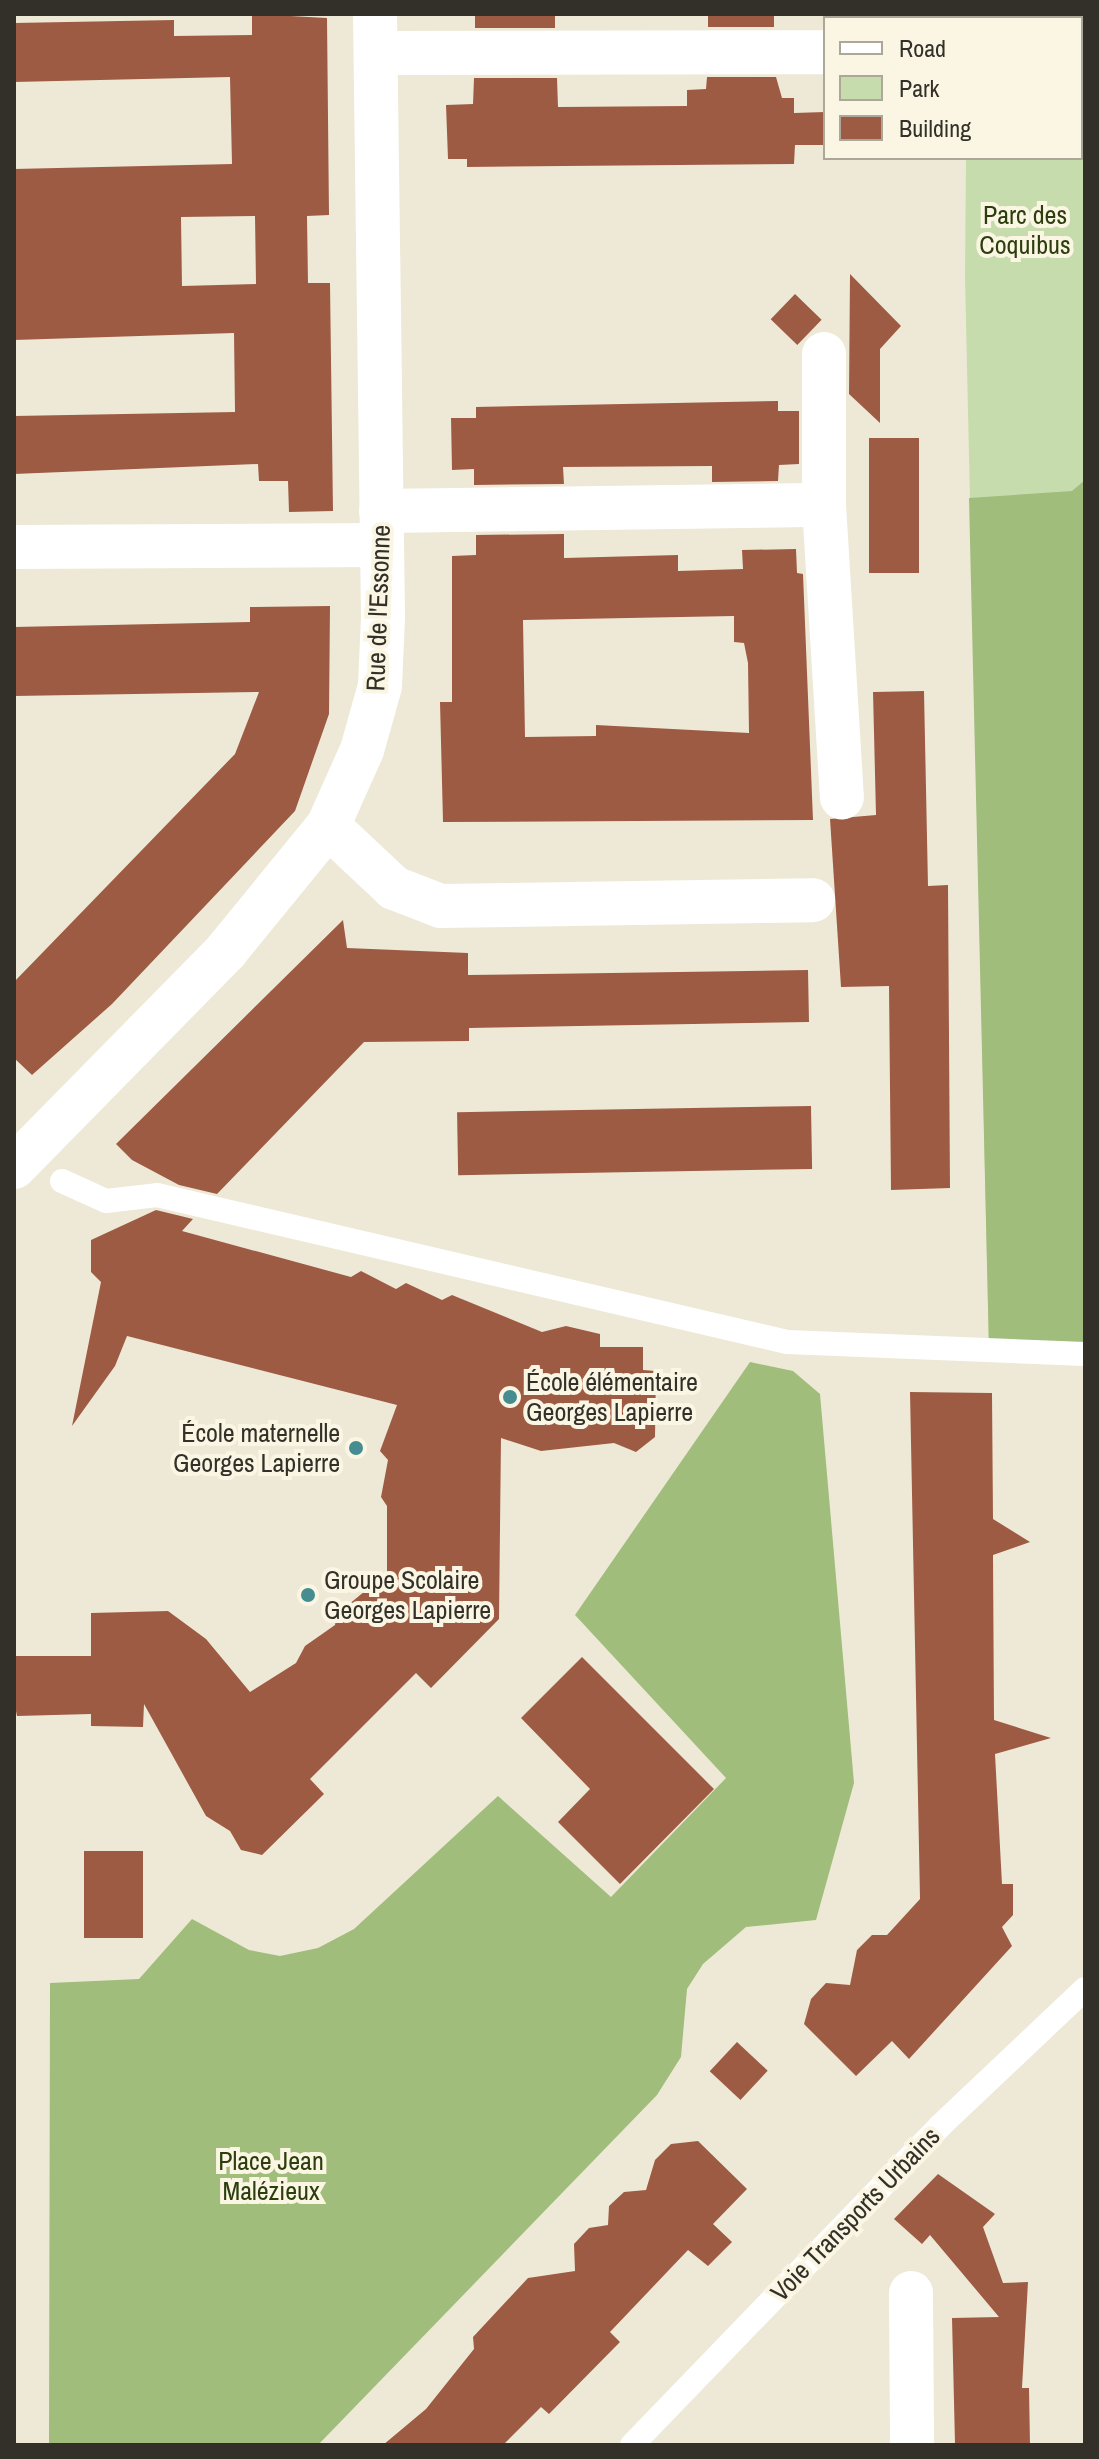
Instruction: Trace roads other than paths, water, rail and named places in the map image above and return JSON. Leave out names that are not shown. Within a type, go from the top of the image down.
[{"type":"street","points":[[376,34],[823,52]]},
{"type":"street","name":"Rue de l'Essonne","points":[[14,1167],[226,951],[328,826],[362,750],[380,686],[382,528],[376,34]]},
{"type":"street","points":[[824,354],[824,505],[842,797]]},
{"type":"street","points":[[14,547],[824,505]]},
{"type":"street","points":[[328,826],[394,888],[441,906],[813,900]]},
{"type":"street","points":[[911,2293],[912,2445]]},
{"type":"lane","points":[[62,1181],[106,1201],[157,1195],[787,1342],[1085,1354]]},
{"type":"lane","name":"Voie Transports Urbains","points":[[632,2445],[940,2126],[1085,1989]]},
{"type":"place","name":"École élémentaire Georges Lapierre","points":[[510,1397]]},
{"type":"place","name":"École maternelle Georges Lapierre","points":[[356,1448]]},
{"type":"place","name":"Groupe Scolaire Georges Lapierre","points":[[308,1595]]},
{"type":"park label","name":"Parc des Coquibus","points":[[1025,230]]},
{"type":"park label","name":"Place Jean Malézieux","points":[[271,2176]]}]
